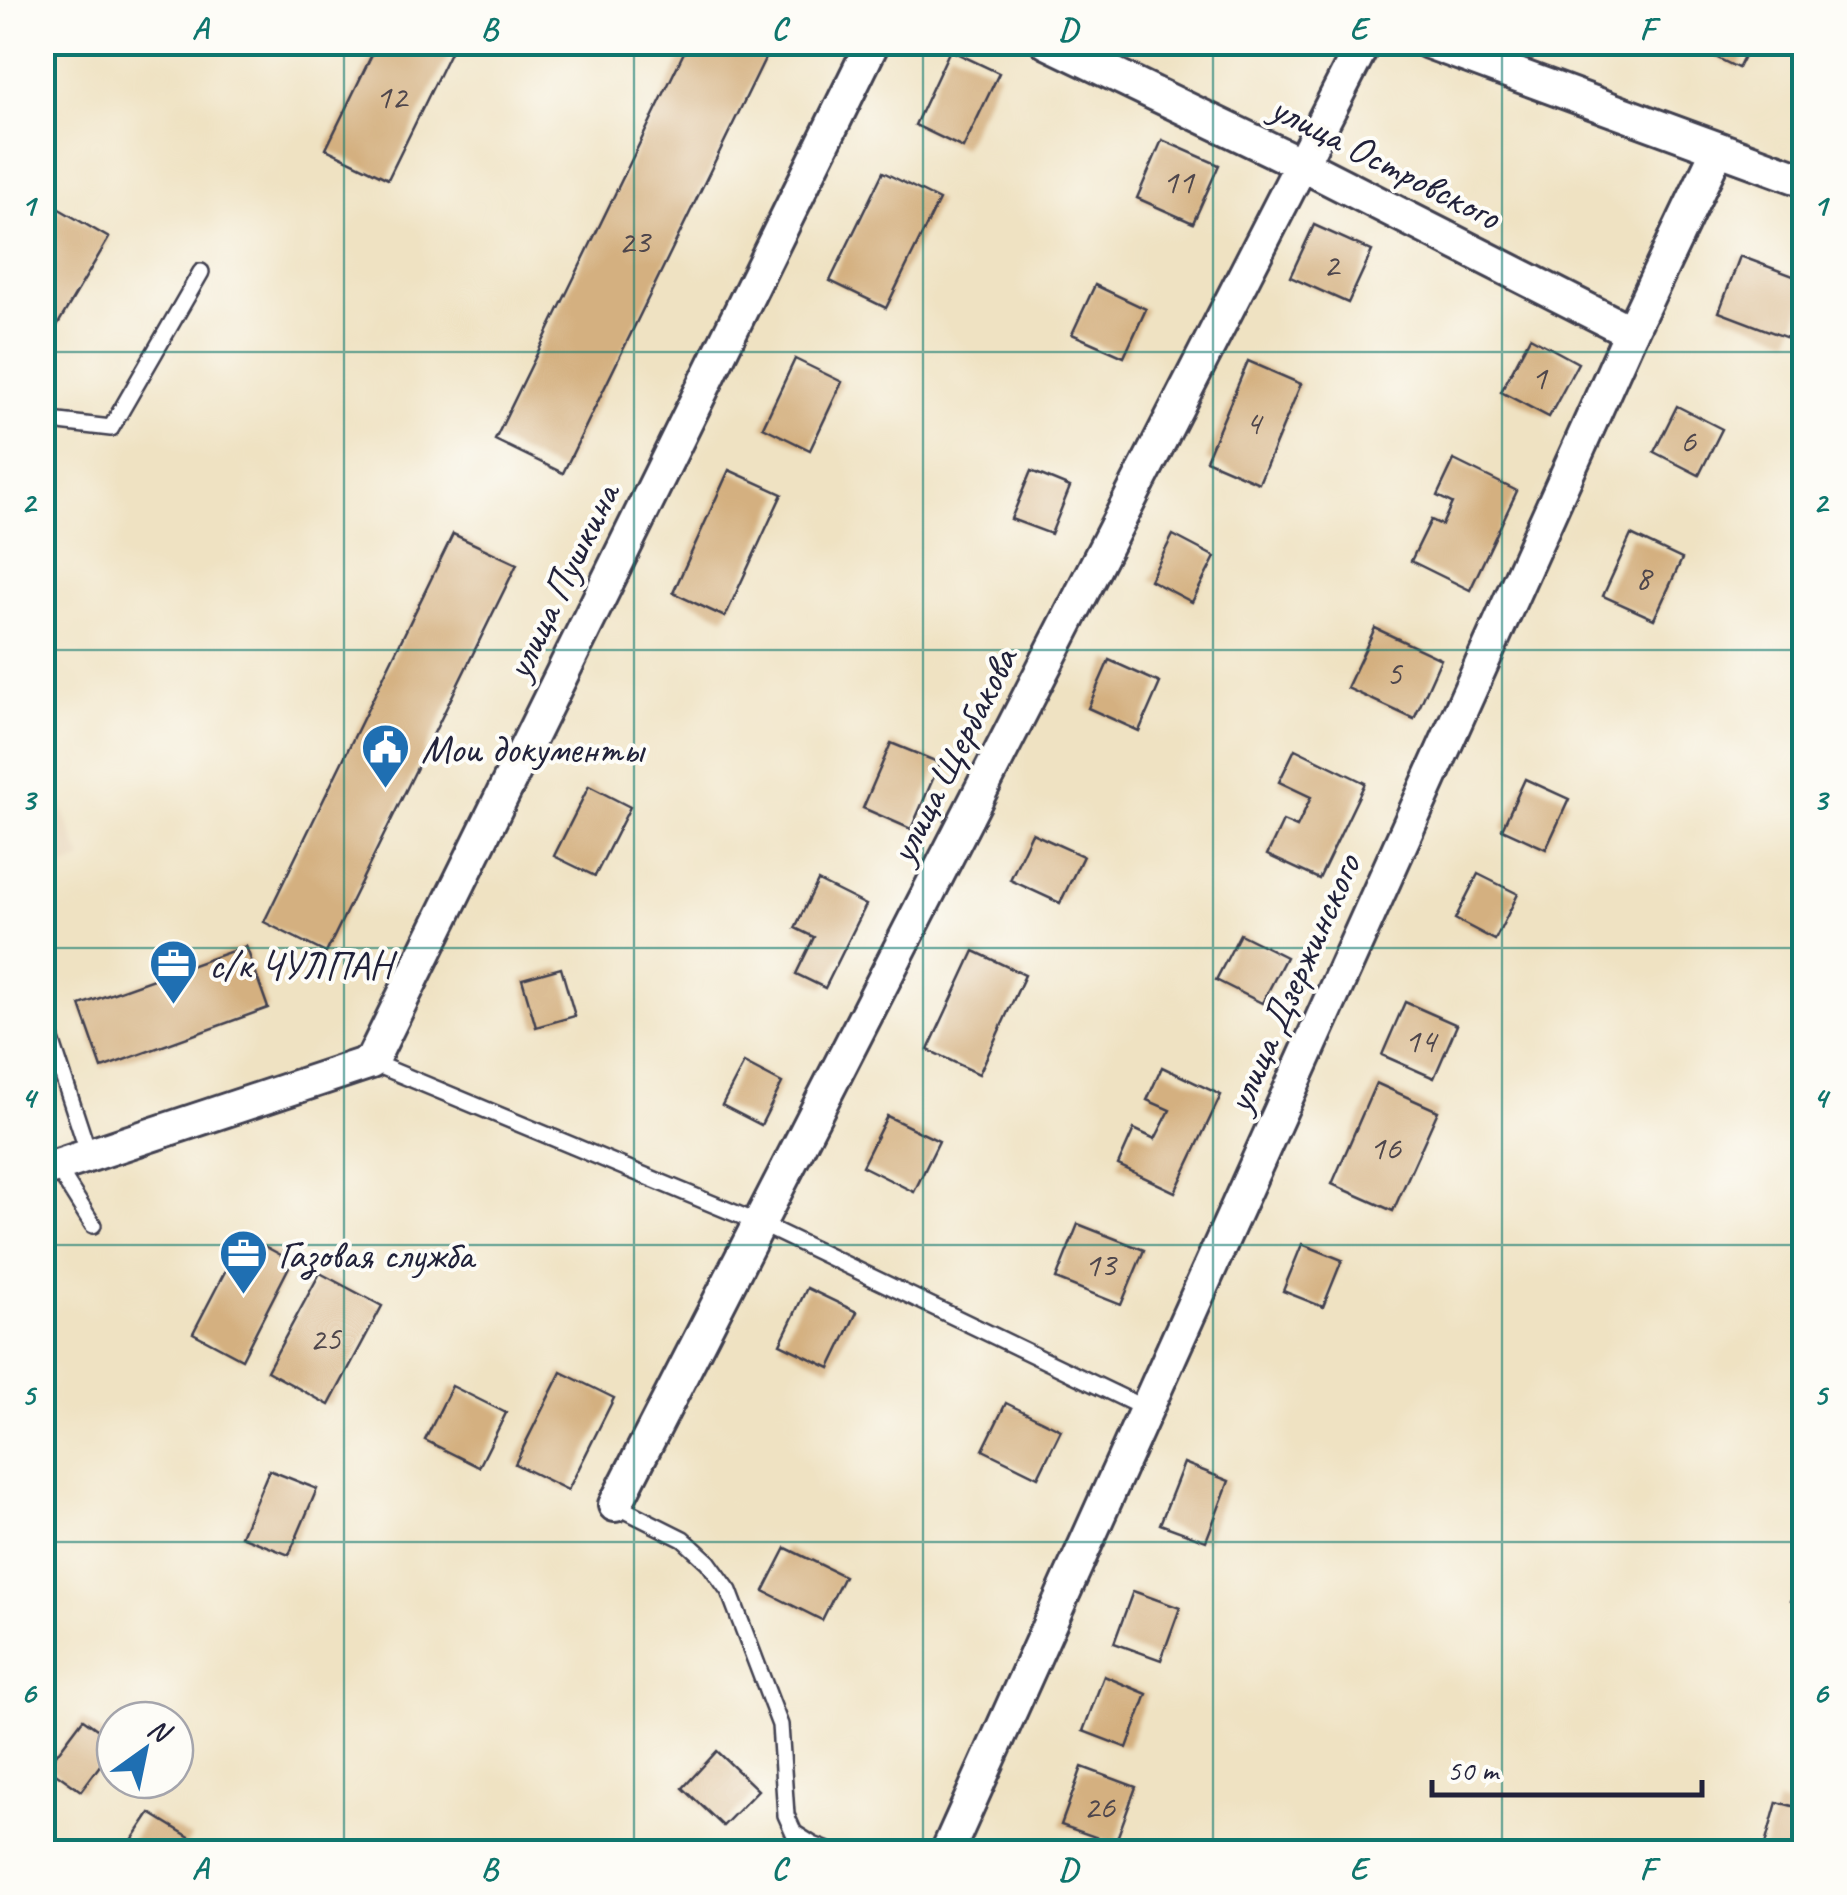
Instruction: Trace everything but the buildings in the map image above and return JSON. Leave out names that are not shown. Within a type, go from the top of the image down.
[{"type":"street","name":"улица Пушкина","points":[[371,1062],[873,42]]},
{"type":"street","name":"улица Островского","points":[[1047,42],[1301,164],[1632,332]]},
{"type":"street","name":"улица Щербакова","points":[[615,1505],[1364,42]]},
{"type":"street","points":[[1428,42],[1804,180]]},
{"type":"street","name":"улица Дзержинского","points":[[947,1852],[1718,149]]},
{"type":"street","points":[[50,1168],[371,1062]]},
{"type":"lane","points":[[42,420],[111,428],[201,272]]},
{"type":"lane","points":[[42,1012],[89,1155]]},
{"type":"lane","points":[[371,1062],[761,1224],[1146,1409]]},
{"type":"lane","points":[[50,1168],[93,1226]]},
{"type":"lane","points":[[615,1505],[683,1539],[708,1562],[729,1591],[780,1725],[786,1815],[794,1833],[831,1852]]},
{"type":"shaded area","points":[[43,757],[82,860],[42,875]]},
{"type":"place","name":"Мои документы","points":[[386,790]]},
{"type":"place","name":"с/к ЧУЛПАН","points":[[174,1006]]},
{"type":"place","name":"Газовая служба","points":[[243,1296]]}]
